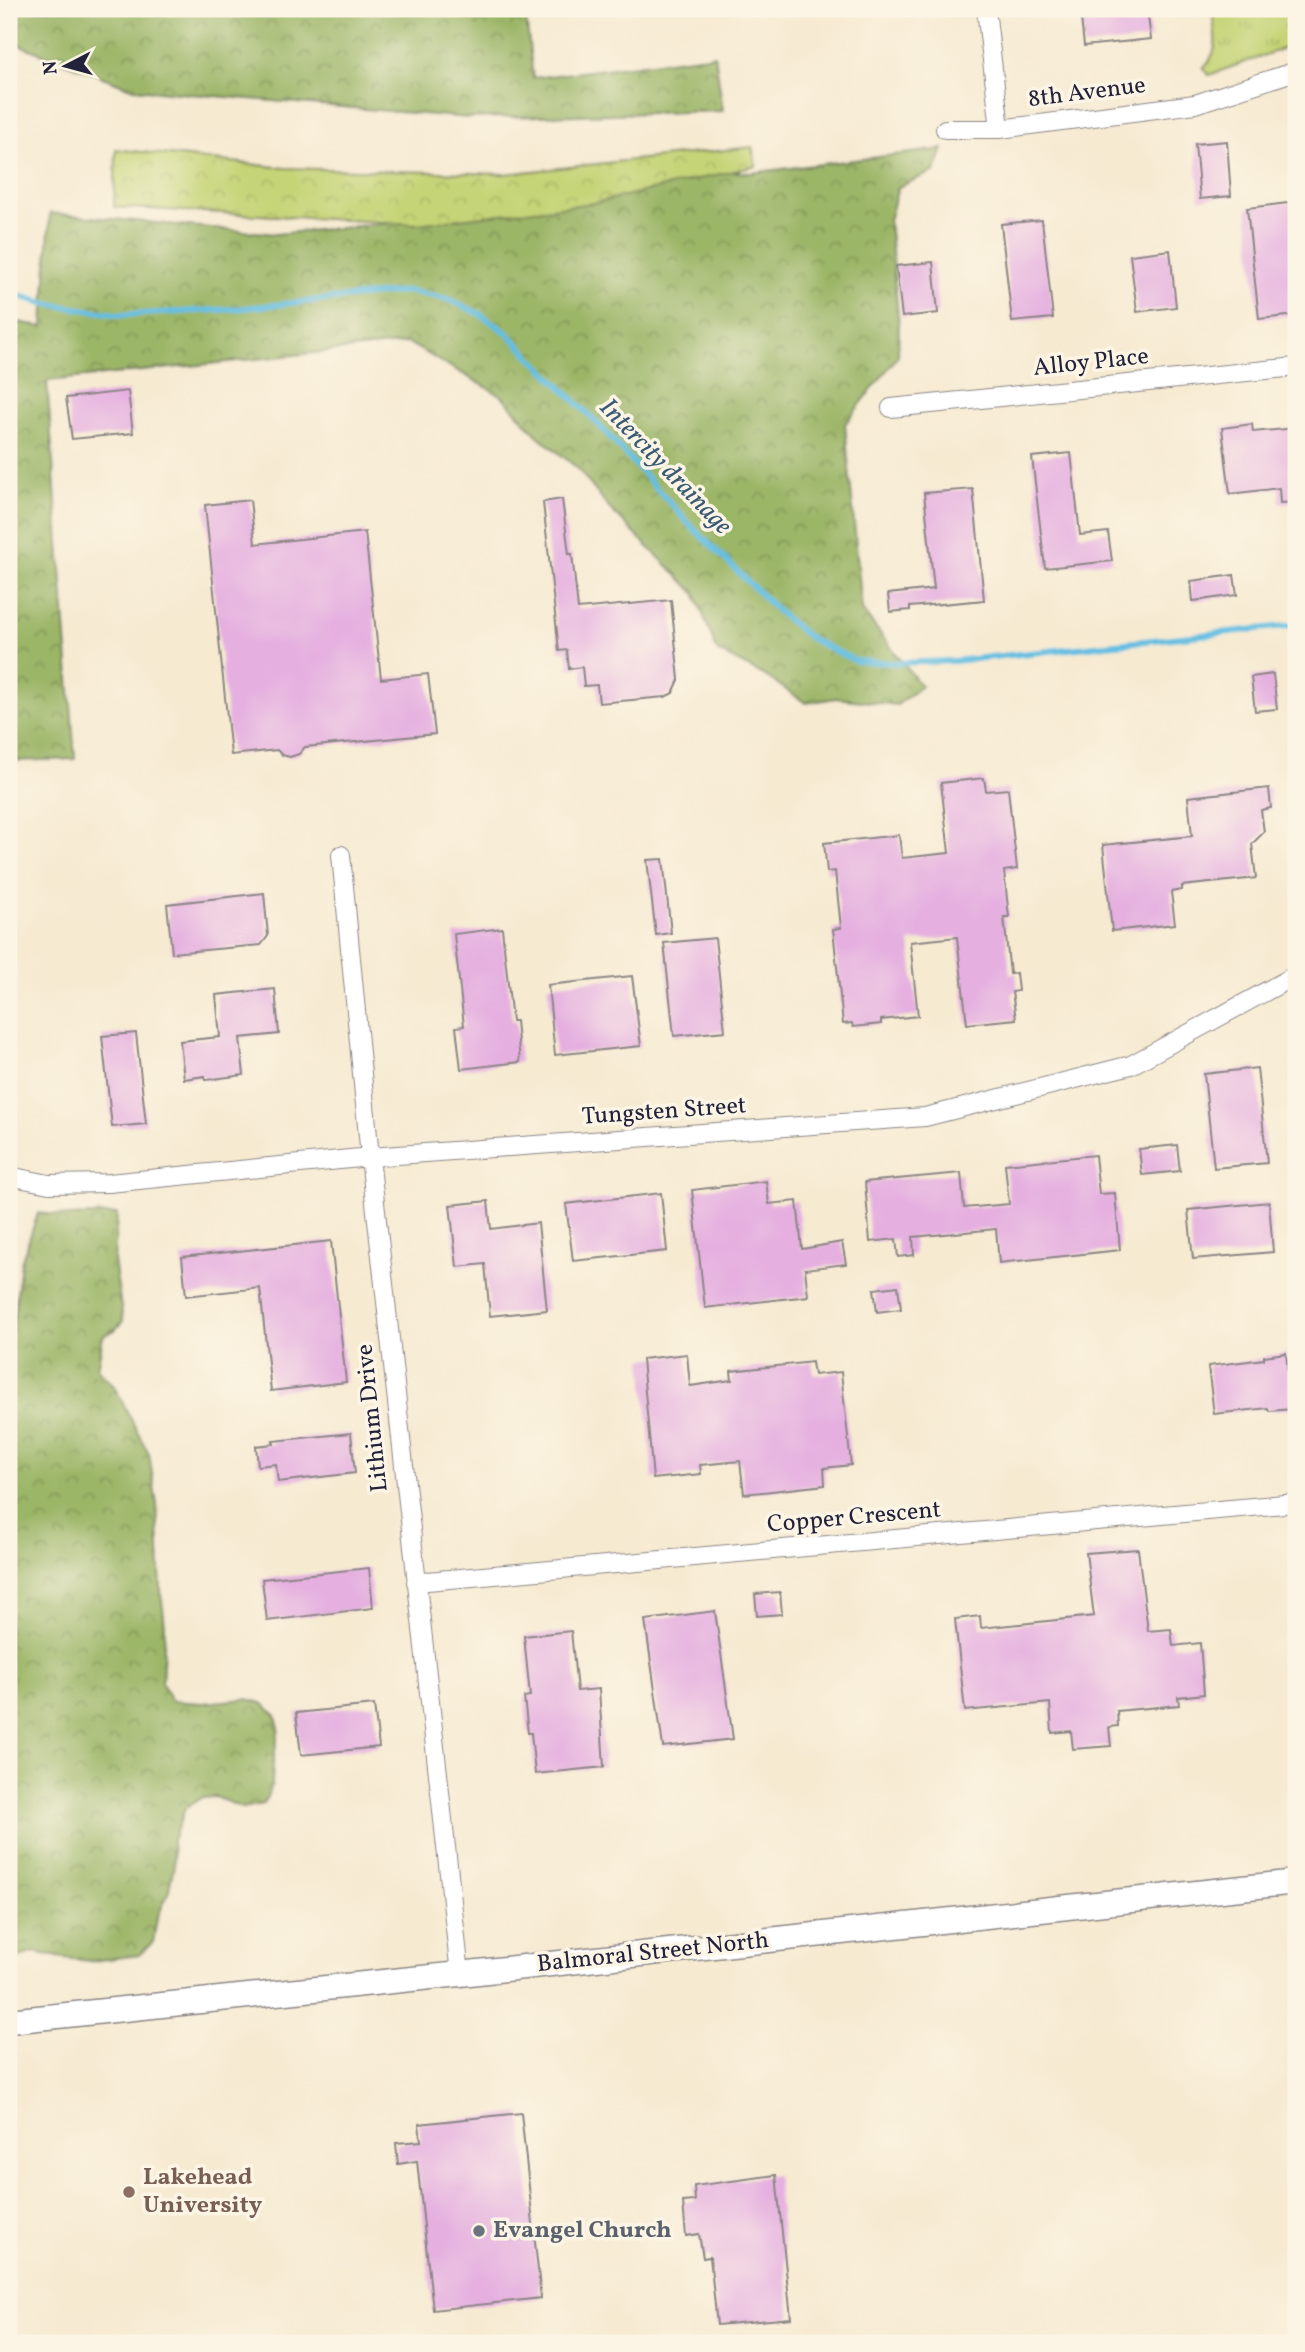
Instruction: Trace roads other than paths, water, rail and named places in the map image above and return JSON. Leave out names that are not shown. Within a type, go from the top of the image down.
[{"type":"main road","name":"Balmoral Street North","points":[[9,2021],[1296,1882]]},
{"type":"street","name":"8th Avenue","points":[[986,9],[1000,129],[1195,104],[1296,71]]},
{"type":"street","points":[[946,130],[1000,129]]},
{"type":"street","name":"Alloy Place","points":[[891,408],[1296,367]]},
{"type":"street","name":"Lithium Drive","points":[[341,855],[370,1157],[460,1974]]},
{"type":"street","name":"Tungsten Street","points":[[9,1176],[49,1184],[109,1183],[370,1157],[925,1117],[1131,1065],[1296,975]]},
{"type":"street","name":"Copper Crescent","points":[[416,1582],[1296,1503]]},
{"type":"waterway","name":"Intercity drainage","points":[[9,293],[47,304],[122,315],[235,309],[408,291],[448,299],[480,314],[506,332],[597,423],[691,526],[784,617],[811,639],[856,661],[954,661],[1296,625]]},
{"type":"place","name":"Lakehead University","points":[[129,2192]]},
{"type":"place","name":"Evangel Church","points":[[479,2231]]}]
